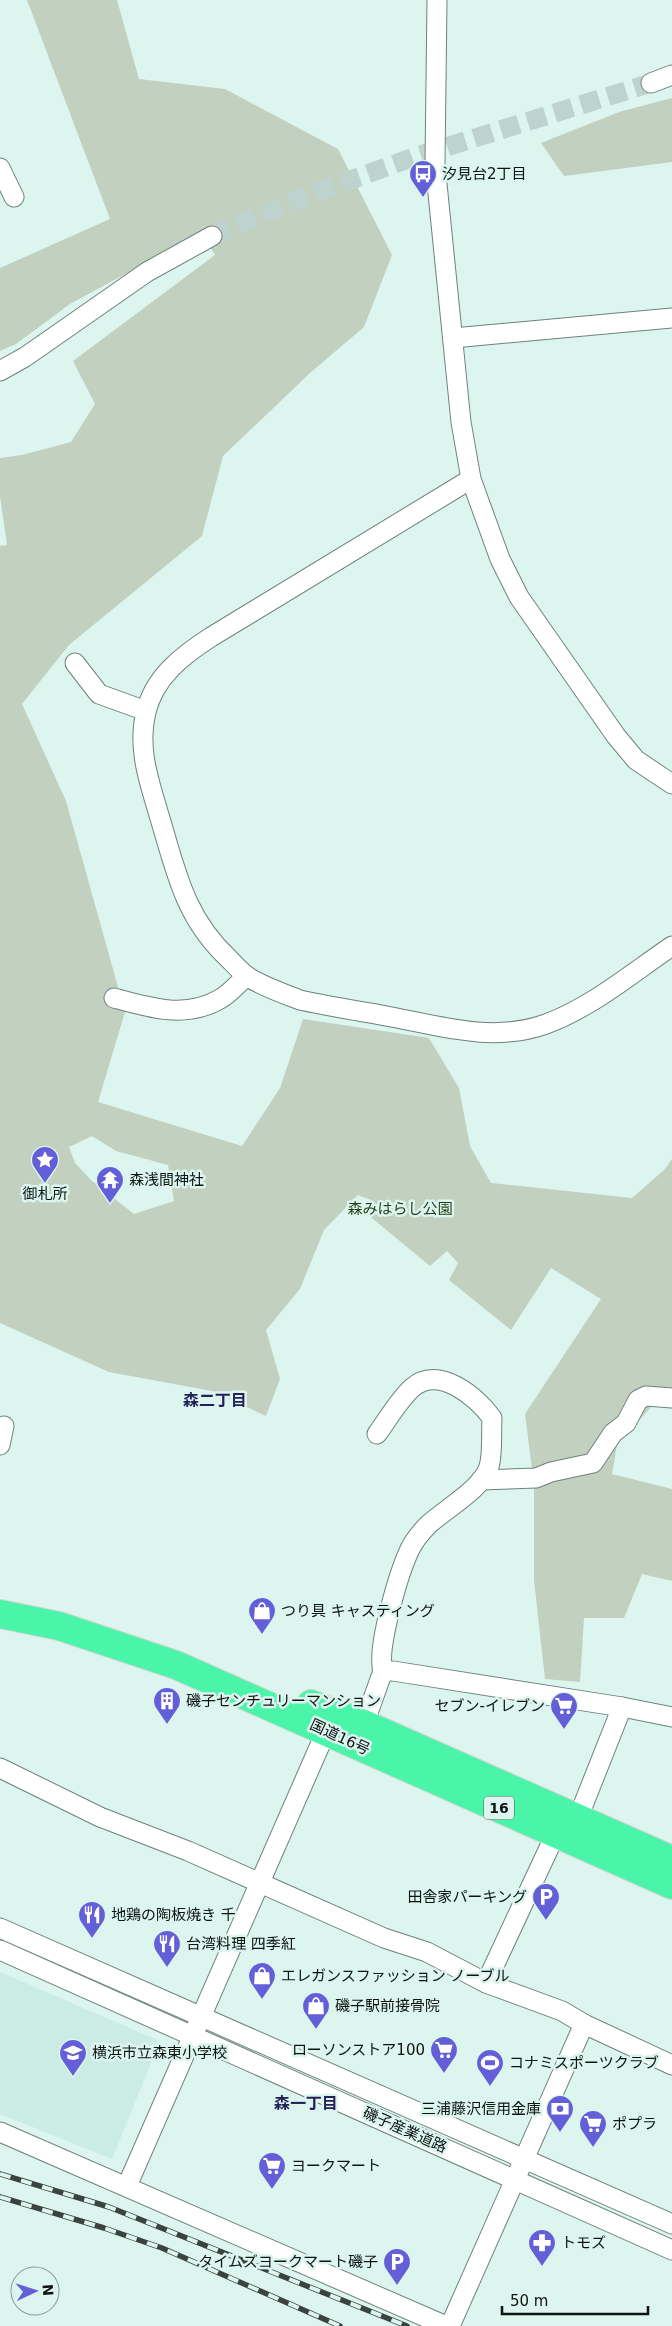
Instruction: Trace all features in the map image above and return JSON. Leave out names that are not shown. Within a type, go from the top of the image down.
[{"type":"highway","name":"国道16号","points":[[0,1596],[63,1609],[183,1648],[330,1722],[362,1748],[672,1885]]},
{"type":"highway","name":"国道16号","points":[[0,1614],[59,1626],[141,1652],[330,1722],[364,1724],[672,1860]]},
{"type":"street","points":[[437,0],[435,164],[461,422],[471,479],[500,559],[519,597],[616,736],[636,760],[672,784]]},
{"type":"street","points":[[650,83],[672,76]]},
{"type":"street","points":[[0,168],[14,197]]},
{"type":"street","points":[[0,371],[24,358],[147,272],[212,236]]},
{"type":"street","points":[[453,338],[672,318]]},
{"type":"street","points":[[471,479],[184,654],[165,674],[155,689],[146,711],[142,751],[185,898],[197,922],[216,947],[247,976],[276,991],[300,1000],[474,1033],[496,1034],[528,1029],[560,1018],[602,993],[672,946]]},
{"type":"street","points":[[75,662],[99,694],[146,711]]},
{"type":"street","points":[[114,998],[158,1009],[187,1010],[206,1006],[222,998],[247,976]]},
{"type":"street","points":[[364,1724],[383,1671],[380,1662],[390,1612],[401,1570],[410,1548],[427,1526],[481,1480],[489,1467],[492,1418],[482,1404],[447,1380],[432,1380],[413,1387],[377,1434]]},
{"type":"street","points":[[481,1480],[536,1478],[551,1472],[594,1463],[613,1433],[626,1423],[638,1400],[646,1396],[672,1398]]},
{"type":"street","points":[[0,1445],[4,1426]]},
{"type":"street","points":[[383,1671],[394,1671],[622,1708],[672,1718]]},
{"type":"street","points":[[578,1818],[622,1708]]},
{"type":"street","points":[[127,2186],[330,1722]]},
{"type":"street","points":[[0,1768],[100,1817],[188,1851],[260,1885],[384,1938],[427,1952],[486,1983],[562,2011],[584,2024],[672,2065]]},
{"type":"street","points":[[486,1983],[556,1833]]},
{"type":"street","name":"磯子産業道路","points":[[0,1928],[672,2224]]},
{"type":"street","name":"磯子産業道路","points":[[0,1950],[672,2250]]},
{"type":"street","points":[[0,2132],[448,2326],[584,2024]]},
{"type":"shaded area","name":"横浜市立森東小学校","points":[[0,1972],[160,2041],[112,2159],[0,2114]]},
{"type":"green space","name":"森みはらし公園","points":[[27,0],[117,0],[139,79],[225,89],[338,149],[392,255],[364,327],[310,373],[223,456],[202,536],[69,645],[22,704],[66,801],[125,1012],[98,1102],[242,1146],[280,1088],[303,1019],[429,1038],[459,1088],[470,1146],[491,1183],[632,1198],[664,1170],[672,1159],[672,1399],[652,1406],[617,1445],[612,1474],[672,1489],[672,1581],[642,1574],[624,1618],[584,1618],[580,1682],[545,1679],[534,1580],[534,1485],[525,1414],[601,1299],[551,1268],[511,1330],[449,1280],[458,1263],[447,1251],[430,1266],[361,1209],[371,1200],[358,1195],[324,1230],[300,1289],[266,1330],[280,1379],[266,1416],[212,1391],[109,1372],[0,1323],[0,546],[7,545],[0,496],[0,458],[22,455],[71,442],[95,404],[73,361],[215,255],[201,233],[70,304],[16,344],[0,351],[0,268],[110,219]],"holes":[[[92,1136],[116,1151],[168,1165],[174,1201],[134,1214],[91,1180],[75,1163],[69,1147]]]},
{"type":"green space","points":[[672,98],[672,162],[564,176],[541,143],[619,112]]},
{"type":"tunnel","points":[[212,236],[298,199],[414,157],[651,83]]},
{"type":"railway","points":[[0,2174],[109,2207],[407,2326]]},
{"type":"railway","points":[[0,2197],[104,2228],[162,2248],[340,2326]]},
{"type":"place","name":"汐見台2丁目","points":[[423,198]]},
{"type":"place","name":"御札所","points":[[45,1184]]},
{"type":"place","name":"森浅間神社","points":[[110,1204]]},
{"type":"place","name":"つり具 キャスティング","points":[[262,1635]]},
{"type":"place","name":"磯子センチュリーマンション","points":[[167,1725]]},
{"type":"place","name":"セブン-イレブン","points":[[564,1730]]},
{"type":"place","name":"田舎家パーキング","points":[[546,1921]]},
{"type":"place","name":"地鶏の陶板焼き 千","points":[[92,1939]]},
{"type":"place","name":"台湾料理 四季紅","points":[[167,1968]]},
{"type":"place","name":"エレガンスファッション ノーブル","points":[[262,2000]]},
{"type":"place","name":"磯子駅前接骨院","points":[[316,2030]]},
{"type":"place","name":"ローソンストア100","points":[[444,2074]]},
{"type":"place","name":"横浜市立森東小学校","points":[[73,2077]]},
{"type":"place","name":"コナミスポーツクラブ","points":[[490,2087]]},
{"type":"place","name":"三浦藤沢信用金庫","points":[[560,2133]]},
{"type":"place","name":"ポプラ","points":[[593,2148]]},
{"type":"place","name":"ヨークマート","points":[[272,2190]]},
{"type":"place","name":"トモズ","points":[[542,2267]]},
{"type":"place","name":"タイムズヨークマート磯子","points":[[397,2286]]},
{"type":"district","name":"森二丁目","points":[[215,1400]]},
{"type":"district","name":"森一丁目","points":[[306,2103]]}]
